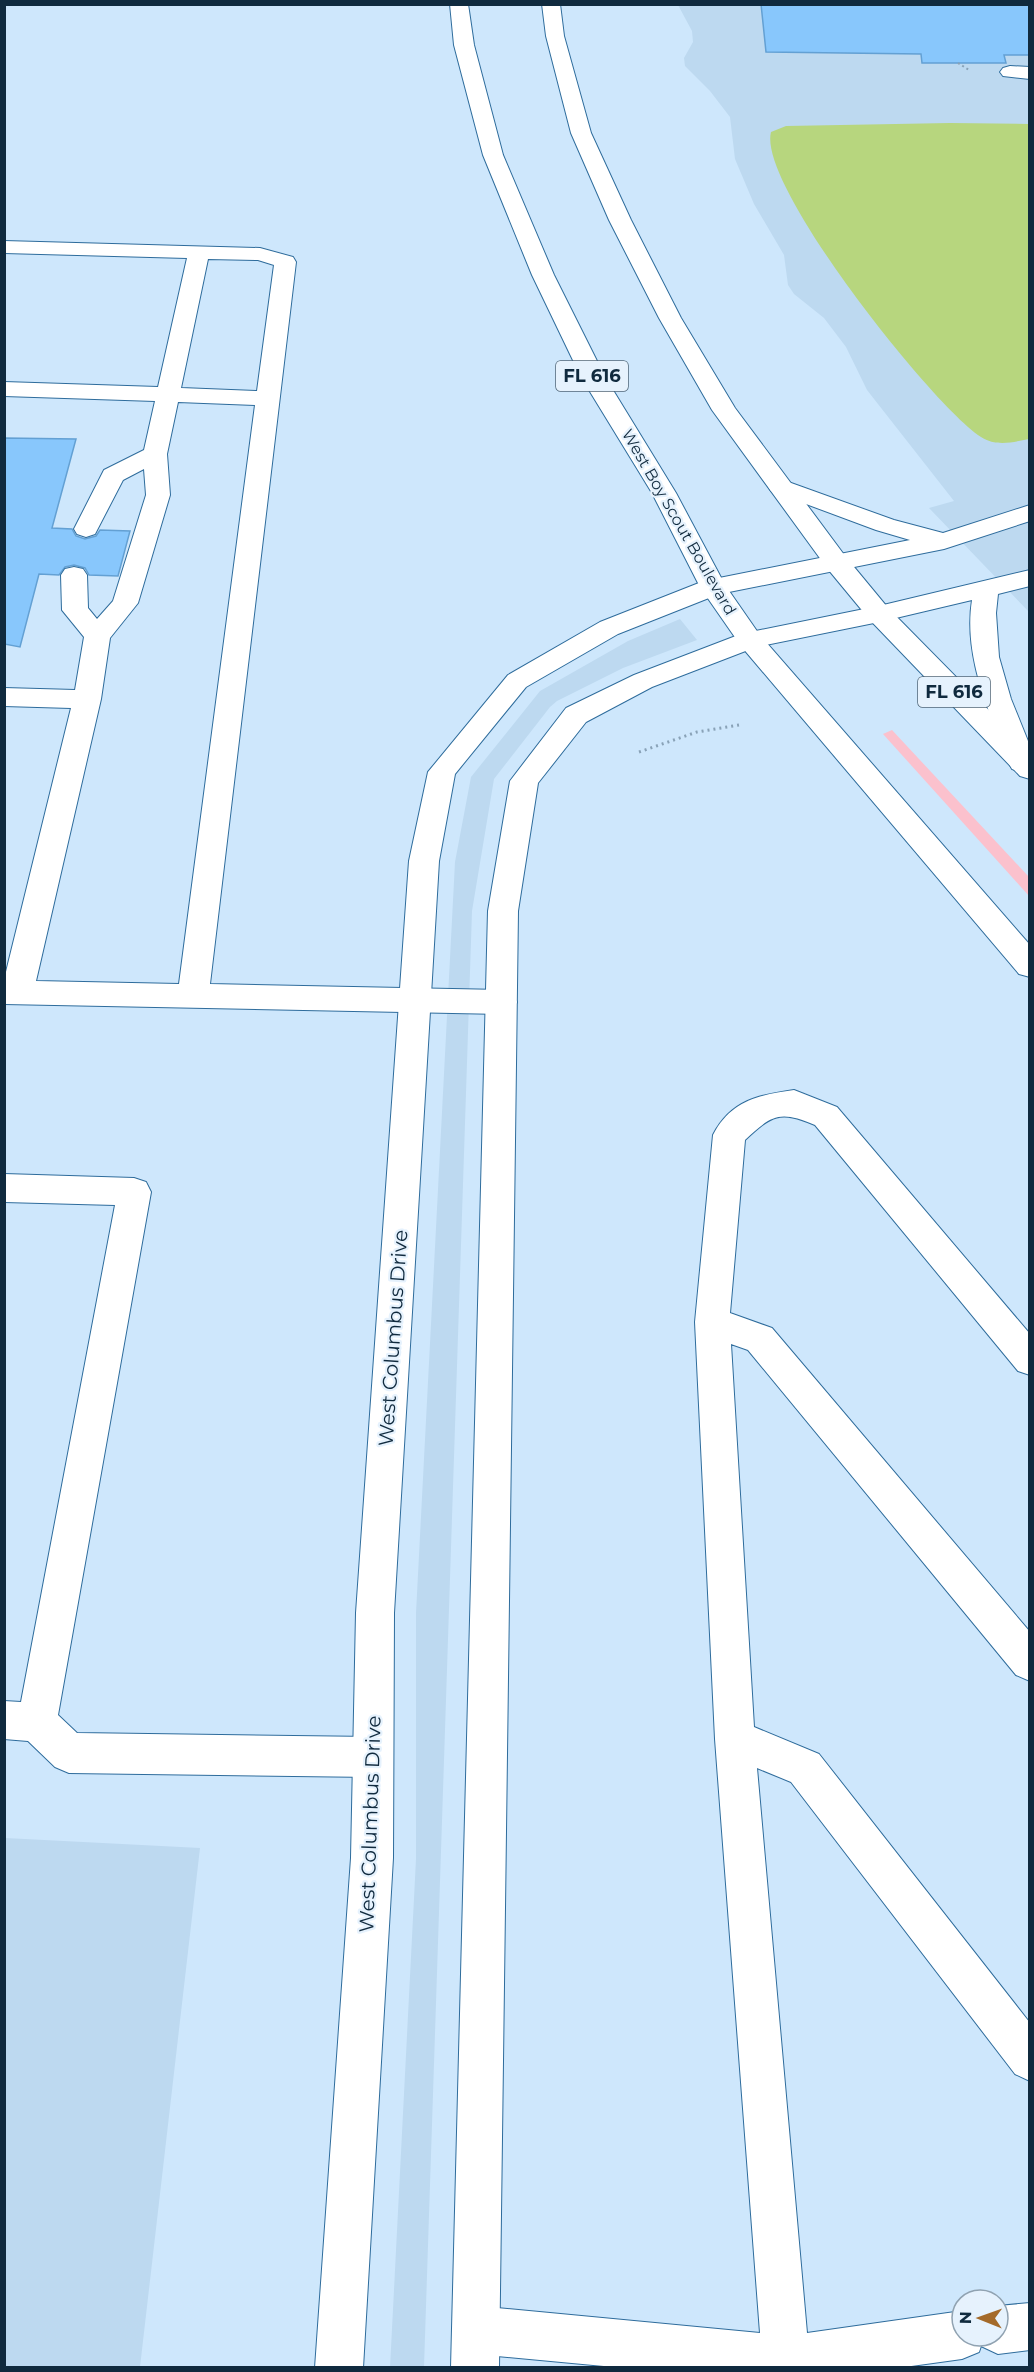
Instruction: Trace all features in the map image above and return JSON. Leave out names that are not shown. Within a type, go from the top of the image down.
[{"type":"street","name":"West Boy Scout Boulevard","points":[[459,4],[464,45],[493,155],[543,275],[593,377],[664,493],[713,587],[750,640],[1024,957]]},
{"type":"street","name":"FL 616","points":[[551,4],[555,36],[581,133],[620,220],[670,318],[724,410],[836,562],[879,614],[1026,765]]},
{"type":"street","points":[[1010,72],[1029,73]]},
{"type":"street","points":[[4,247],[260,254],[285,262],[193,996]]},
{"type":"street","points":[[199,253],[155,454],[158,495],[125,603],[97,636],[87,699],[11,993],[502,1002]]},
{"type":"street","points":[[4,389],[268,398]]},
{"type":"street","points":[[86,529],[113,475],[155,454]]},
{"type":"street","points":[[780,486],[885,525],[944,541]]},
{"type":"street","name":"West Columbus Drive","points":[[339,2367],[372,1858],[375,1613],[424,861],[442,772],[517,681],[609,628],[713,587],[944,541],[1029,512]]},
{"type":"street","points":[[74,575],[75,610],[97,636]]},
{"type":"street","points":[[950,2337],[786,2363],[475,2349],[503,911],[524,781],[576,715],[643,681],[750,640],[986,591],[1029,578]]},
{"type":"street","points":[[986,591],[981,609],[982,643],[992,682],[1026,765]]},
{"type":"street","points":[[4,697],[87,699]]},
{"type":"street","points":[[786,2363],[735,1739],[712,1322],[729,1135],[759,1108],[794,1103],[826,1116],[1029,1360]]},
{"type":"street","points":[[4,1188],[134,1192],[20,1721],[69,1753],[374,1757]]},
{"type":"street","points":[[712,1322],[760,1339],[1029,1662]]},
{"type":"street","points":[[735,1739],[805,1768],[1029,2059]]},
{"type":"street","points":[[1010,2328],[1029,2326]]},
{"type":"path","points":[[639,752],[697,732],[739,725]]},
{"type":"shaded area","points":[[678,5],[1029,5],[1029,612],[929,508],[954,501],[867,390],[846,347],[824,318],[794,294],[788,285],[784,255],[754,204],[735,159],[730,117],[710,91],[685,66],[684,58],[693,42],[692,31]]},
{"type":"shaded area","points":[[1029,124],[1029,439],[999,443],[981,437],[926,384],[853,293],[819,244],[791,198],[774,159],[771,132],[786,126]]},
{"type":"shaded area","points":[[680,619],[697,640],[623,668],[557,701],[494,779],[472,911],[424,2367],[390,2368],[416,1859],[416,1613],[455,862],[471,777],[540,691],[628,641]]},
{"type":"shaded area","points":[[892,730],[1029,877],[1029,896],[883,734]]},
{"type":"shaded area","points":[[5,1838],[200,1848],[140,2367],[5,2367]]},
{"type":"building","points":[[761,4],[1029,4],[1029,55],[1004,55],[1006,63],[922,63],[921,54],[766,52]]},
{"type":"building","points":[[4,438],[76,439],[52,528],[72,529],[76,536],[85,539],[96,536],[100,530],[130,531],[118,576],[89,575],[85,568],[74,565],[65,567],[59,575],[39,574],[20,647],[4,644]]}]
